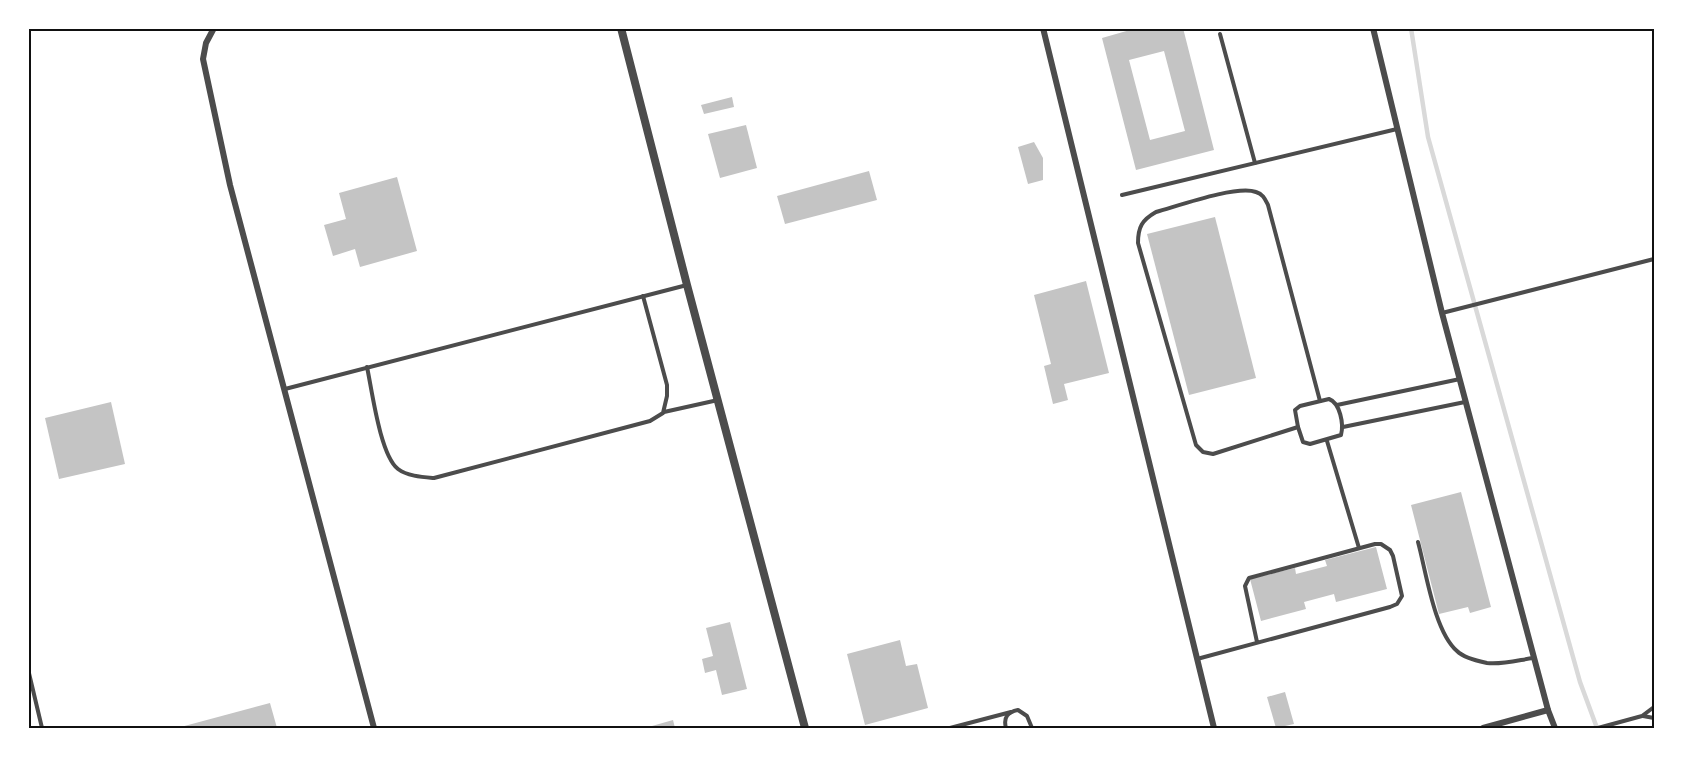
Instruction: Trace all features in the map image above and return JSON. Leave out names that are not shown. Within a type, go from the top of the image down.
[{"type":"street","points":[[214,28],[206,43],[204,59],[230,185],[374,729]]},
{"type":"street","points":[[621,28],[805,729]]},
{"type":"street","points":[[1043,28],[1214,729]]},
{"type":"street","points":[[1373,28],[1465,402],[1533,658],[1555,729]]},
{"type":"street","points":[[1483,729],[1548,710]]},
{"type":"lane","points":[[1220,34],[1255,163]]},
{"type":"lane","points":[[1122,195],[1397,129]]},
{"type":"lane","points":[[1298,427],[1214,454],[1203,452],[1196,445],[1138,243],[1138,229],[1144,219],[1156,212],[1239,190],[1258,192],[1264,196],[1320,401]]},
{"type":"lane","points":[[1442,313],[1654,259]]},
{"type":"lane","points":[[285,389],[687,285]]},
{"type":"lane","points":[[643,296],[667,386],[663,413]]},
{"type":"lane","points":[[367,367],[378,423],[390,458],[397,468],[434,478],[650,421],[663,413],[718,400]]},
{"type":"lane","points":[[1337,405],[1460,379]]},
{"type":"lane","points":[[1332,400],[1337,405],[1343,427],[1341,435],[1327,441],[1306,444],[1301,439],[1294,414],[1297,407],[1332,400]]},
{"type":"lane","points":[[1343,427],[1465,402]]},
{"type":"lane","points":[[1327,441],[1359,548]]},
{"type":"lane","points":[[1418,542],[1438,620],[1446,639],[1458,652],[1489,664],[1533,658]]},
{"type":"lane","points":[[1197,659],[1390,608],[1397,604],[1402,596],[1390,550],[1381,544],[1359,548],[1249,578],[1245,586],[1257,642]]},
{"type":"lane","points":[[28,669],[42,729]]},
{"type":"lane","points":[[1598,729],[1642,716],[1654,707]]},
{"type":"lane","points":[[950,729],[1018,710],[1024,712],[1032,729]]},
{"type":"lane","points":[[1006,729],[1005,721],[1011,712]]},
{"type":"lane","points":[[1642,716],[1654,718]]},
{"type":"building","points":[[1137,28],[1183,28],[1214,150],[1136,170],[1102,38]],"holes":[[[1164,51],[1185,131],[1150,140],[1129,60]]]},
{"type":"building","points":[[732,97],[734,107],[704,114],[701,105]]},
{"type":"building","points":[[746,125],[757,168],[720,178],[708,134]]},
{"type":"building","points":[[1034,142],[1043,158],[1043,180],[1028,184],[1018,147]]},
{"type":"building","points":[[869,171],[877,200],[785,224],[777,196]]},
{"type":"building","points":[[397,177],[417,251],[360,267],[355,249],[333,256],[324,225],[346,219],[339,193]]},
{"type":"building","points":[[1215,217],[1256,378],[1189,395],[1147,234]]},
{"type":"building","points":[[1086,281],[1109,373],[1064,384],[1068,400],[1053,404],[1044,366],[1051,364],[1034,295]]},
{"type":"building","points":[[111,402],[125,464],[59,479],[45,418]]},
{"type":"building","points":[[1461,492],[1491,607],[1470,613],[1468,607],[1439,614],[1411,505]]},
{"type":"building","points":[[1376,547],[1387,589],[1336,602],[1334,594],[1304,602],[1306,609],[1261,621],[1250,579],[1295,568],[1296,574],[1327,566],[1325,560]]},
{"type":"building","points":[[730,622],[747,689],[722,695],[716,670],[705,673],[702,659],[713,656],[706,628]]},
{"type":"building","points":[[900,640],[906,666],[917,664],[928,708],[865,725],[847,654]]},
{"type":"building","points":[[1285,692],[1294,724],[1276,728],[1267,697]]},
{"type":"building","points":[[270,703],[277,728],[177,728]]},
{"type":"building","points":[[673,720],[675,728],[645,728]]},
{"type":"waterway","points":[[1411,28],[1428,137],[1580,682],[1597,728]]}]
